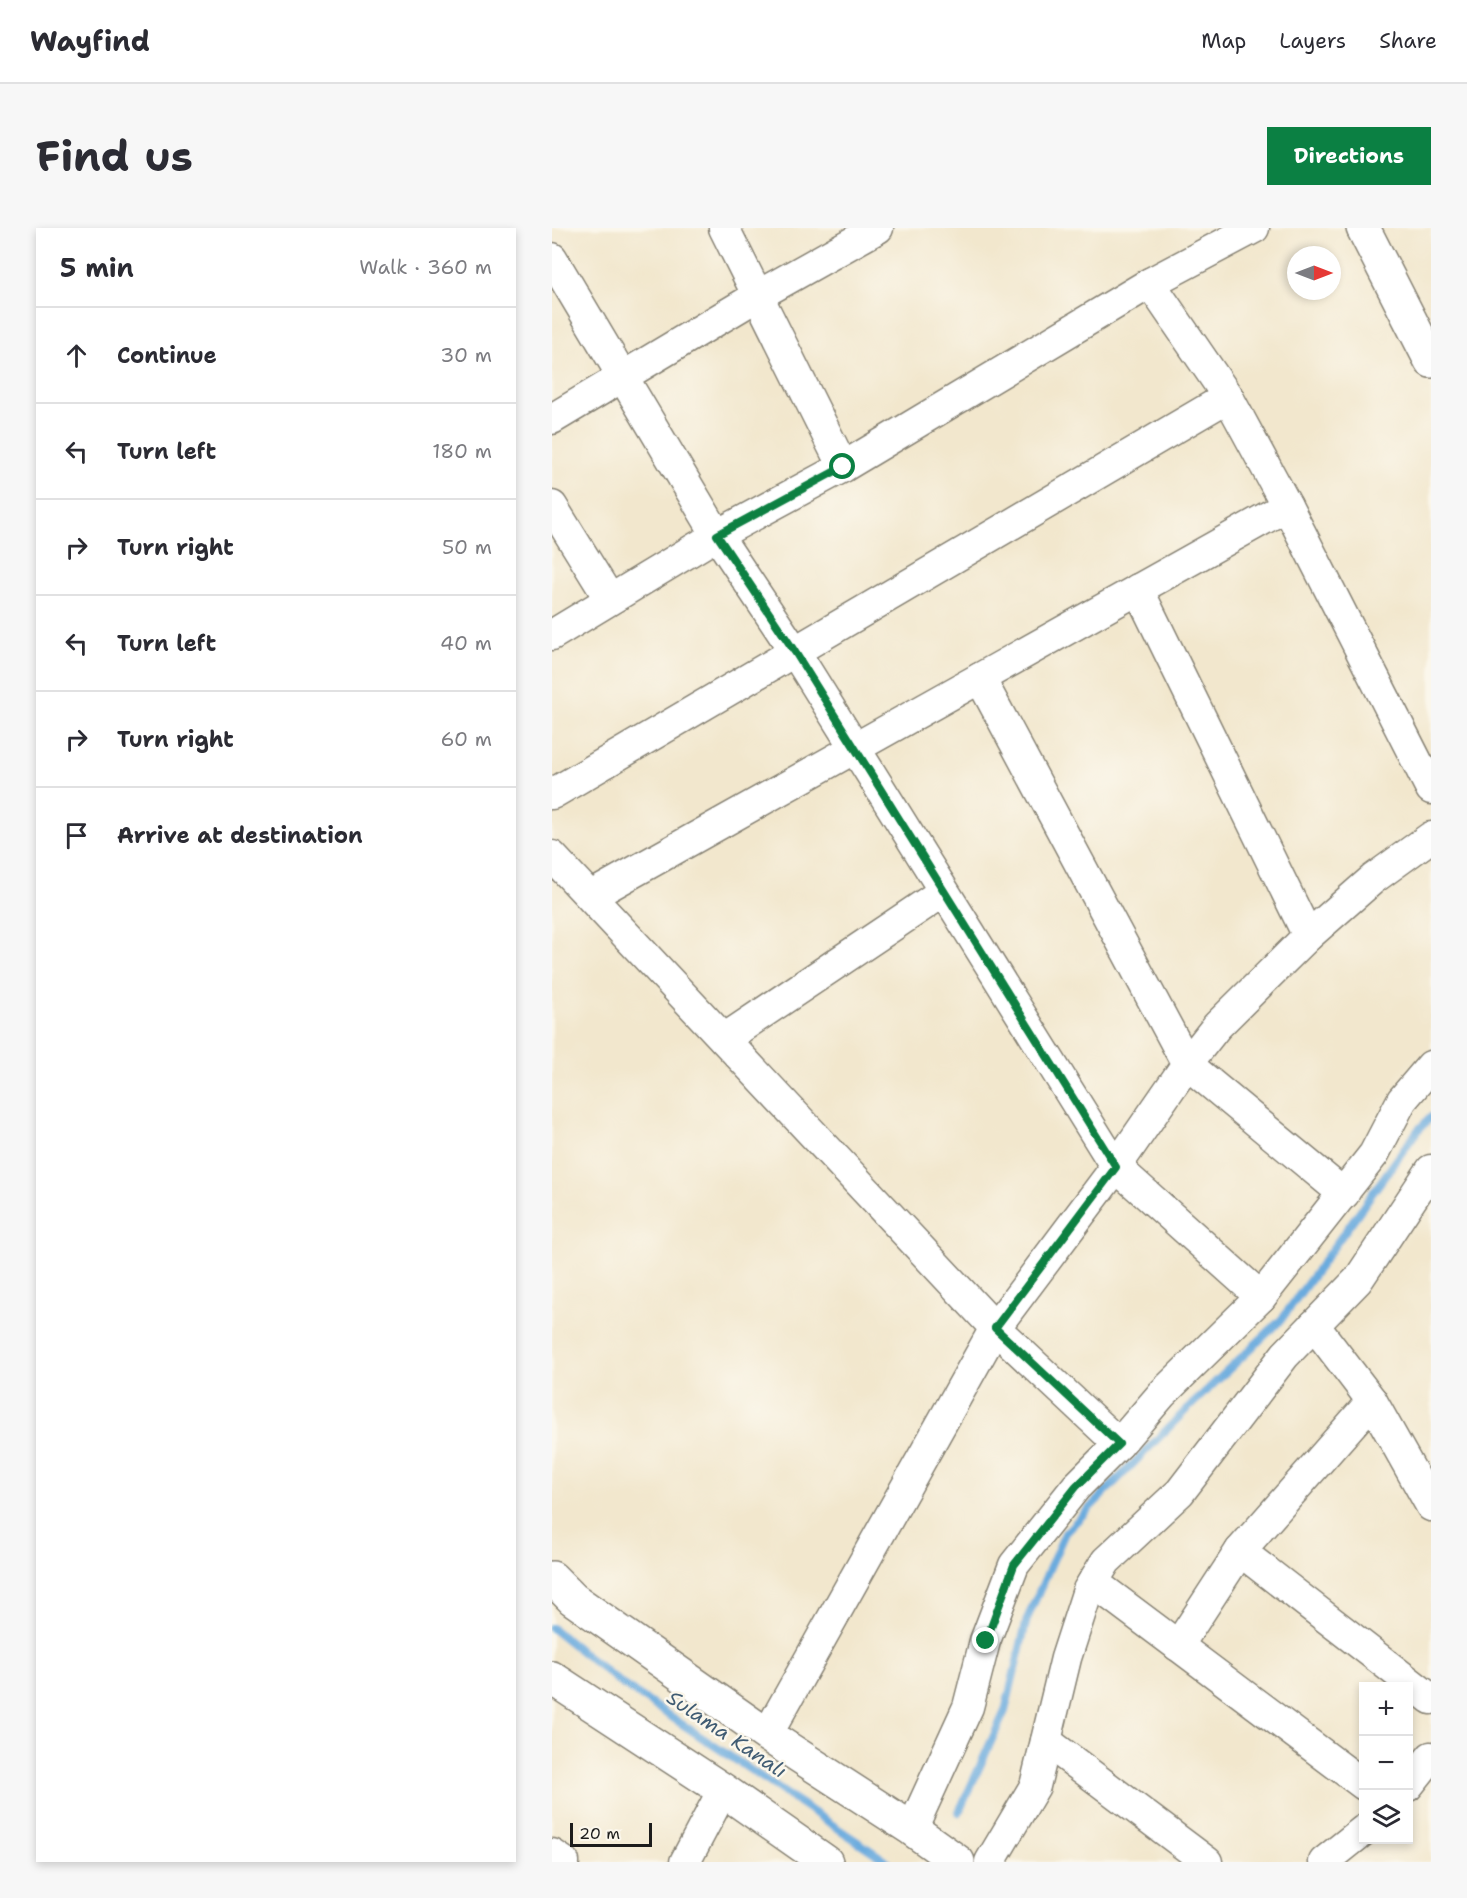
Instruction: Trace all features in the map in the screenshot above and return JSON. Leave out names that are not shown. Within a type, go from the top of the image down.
[{"type":"street","points":[[724,228],[843,467]]},
{"type":"street","points":[[552,419],[759,295],[878,228]]},
{"type":"street","points":[[552,635],[609,598],[717,535],[843,467],[1150,283],[1254,228]]},
{"type":"street","points":[[1363,228],[1431,361]]},
{"type":"street","points":[[552,258],[717,535],[795,652],[1116,1167],[1261,1297]]},
{"type":"street","points":[[1150,283],[1228,397],[1287,506],[1431,789]]},
{"type":"street","points":[[552,794],[1228,397]]},
{"type":"street","points":[[552,506],[609,598]]},
{"type":"street","points":[[591,896],[1287,506]]},
{"type":"street","points":[[1138,589],[1308,936]]},
{"type":"street","points":[[980,678],[1187,1064],[1344,1194]]},
{"type":"street","points":[[767,1735],[995,1328],[1116,1167],[1187,1064],[1217,1026],[1308,936],[1373,879],[1431,837]]},
{"type":"street","points":[[552,856],[995,1328],[1119,1444]]},
{"type":"street","points":[[724,1039],[943,892]]},
{"type":"street","points":[[912,1829],[968,1707],[986,1641],[1014,1565],[1076,1487],[1119,1444],[1162,1394],[1261,1297],[1374,1154],[1402,1100],[1431,1066]]},
{"type":"street","points":[[990,1862],[1035,1786],[1066,1658],[1093,1582],[1106,1561],[1179,1492],[1285,1355],[1358,1280],[1428,1181]]},
{"type":"street","points":[[1314,1325],[1372,1401],[1431,1506]]},
{"type":"street","points":[[1178,1646],[1240,1551],[1372,1401]]},
{"type":"street","points":[[1240,1551],[1431,1699]]},
{"type":"street","points":[[552,1578],[573,1599],[767,1735],[912,1829],[958,1862]]},
{"type":"street","points":[[1093,1582],[1359,1781]]},
{"type":"street","points":[[552,1678],[723,1790],[826,1862]]},
{"type":"street","points":[[1046,1741],[1207,1862]]},
{"type":"street","points":[[1413,1780],[1431,1757]]},
{"type":"street","points":[[685,1862],[723,1790]]},
{"type":"street","points":[[1324,1862],[1359,1834]]},
{"type":"street","points":[[552,1854],[564,1862]]},
{"type":"waterway","points":[[959,1812],[1005,1711],[1027,1619],[1065,1533],[1187,1409],[1281,1320],[1418,1130],[1431,1117]]},
{"type":"waterway","name":"Sulama Kanalı","points":[[552,1628],[622,1684],[888,1862]]},
{"type":"route","points":[[843,467],[717,535],[795,652],[1040,1049],[1116,1167],[995,1328],[1119,1444],[1076,1487],[1014,1565],[986,1641]]}]
